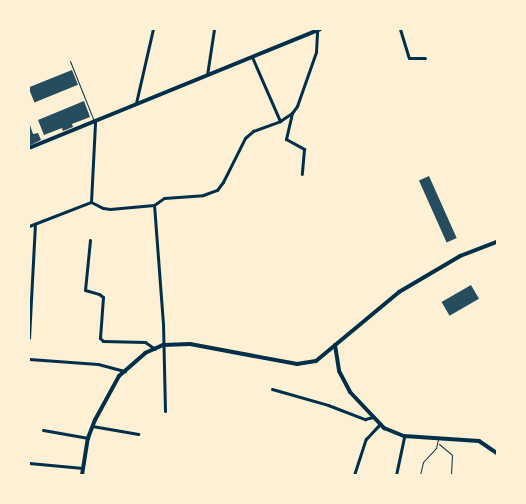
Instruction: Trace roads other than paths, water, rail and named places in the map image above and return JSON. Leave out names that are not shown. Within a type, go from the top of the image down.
[{"type":"main road","points":[[29,148],[319,29]]},
{"type":"main road","points":[[82,475],[88,438],[92,426],[119,376],[145,353],[163,345],[190,344],[297,364],[316,361],[399,292],[460,256],[497,242]]},
{"type":"main road","points":[[336,345],[339,371],[350,392],[384,428],[404,436],[479,441],[497,453]]},
{"type":"street","points":[[136,104],[153,29]]},
{"type":"street","points":[[207,75],[214,29]]},
{"type":"street","points":[[29,226],[91,202],[102,208],[154,205],[164,198],[203,195],[217,190],[245,138],[261,127],[280,121],[297,106],[316,52],[319,29]]},
{"type":"street","points":[[400,29],[409,58],[425,58]]},
{"type":"street","points":[[252,57],[280,121]]},
{"type":"street","points":[[292,112],[286,139],[304,150],[302,174]]},
{"type":"street","points":[[91,202],[95,122]]},
{"type":"street","points":[[154,205],[163,345],[165,411]]},
{"type":"street","points":[[29,338],[34,224]]},
{"type":"street","points":[[90,240],[85,290],[103,297],[101,340],[141,341],[155,349]]},
{"type":"street","points":[[29,359],[98,364],[125,371]]},
{"type":"street","points":[[272,390],[328,405],[365,419],[373,417]]},
{"type":"street","points":[[354,475],[366,439],[380,424]]},
{"type":"street","points":[[92,426],[138,434]]},
{"type":"street","points":[[43,430],[88,438]]},
{"type":"street","points":[[396,475],[404,436]]},
{"type":"street","points":[[29,463],[84,468]]},
{"type":"lane","points":[[70,62],[95,122]]},
{"type":"lane","points":[[420,475],[423,462],[438,444],[438,438]]},
{"type":"lane","points":[[438,444],[452,455],[451,475]]}]
